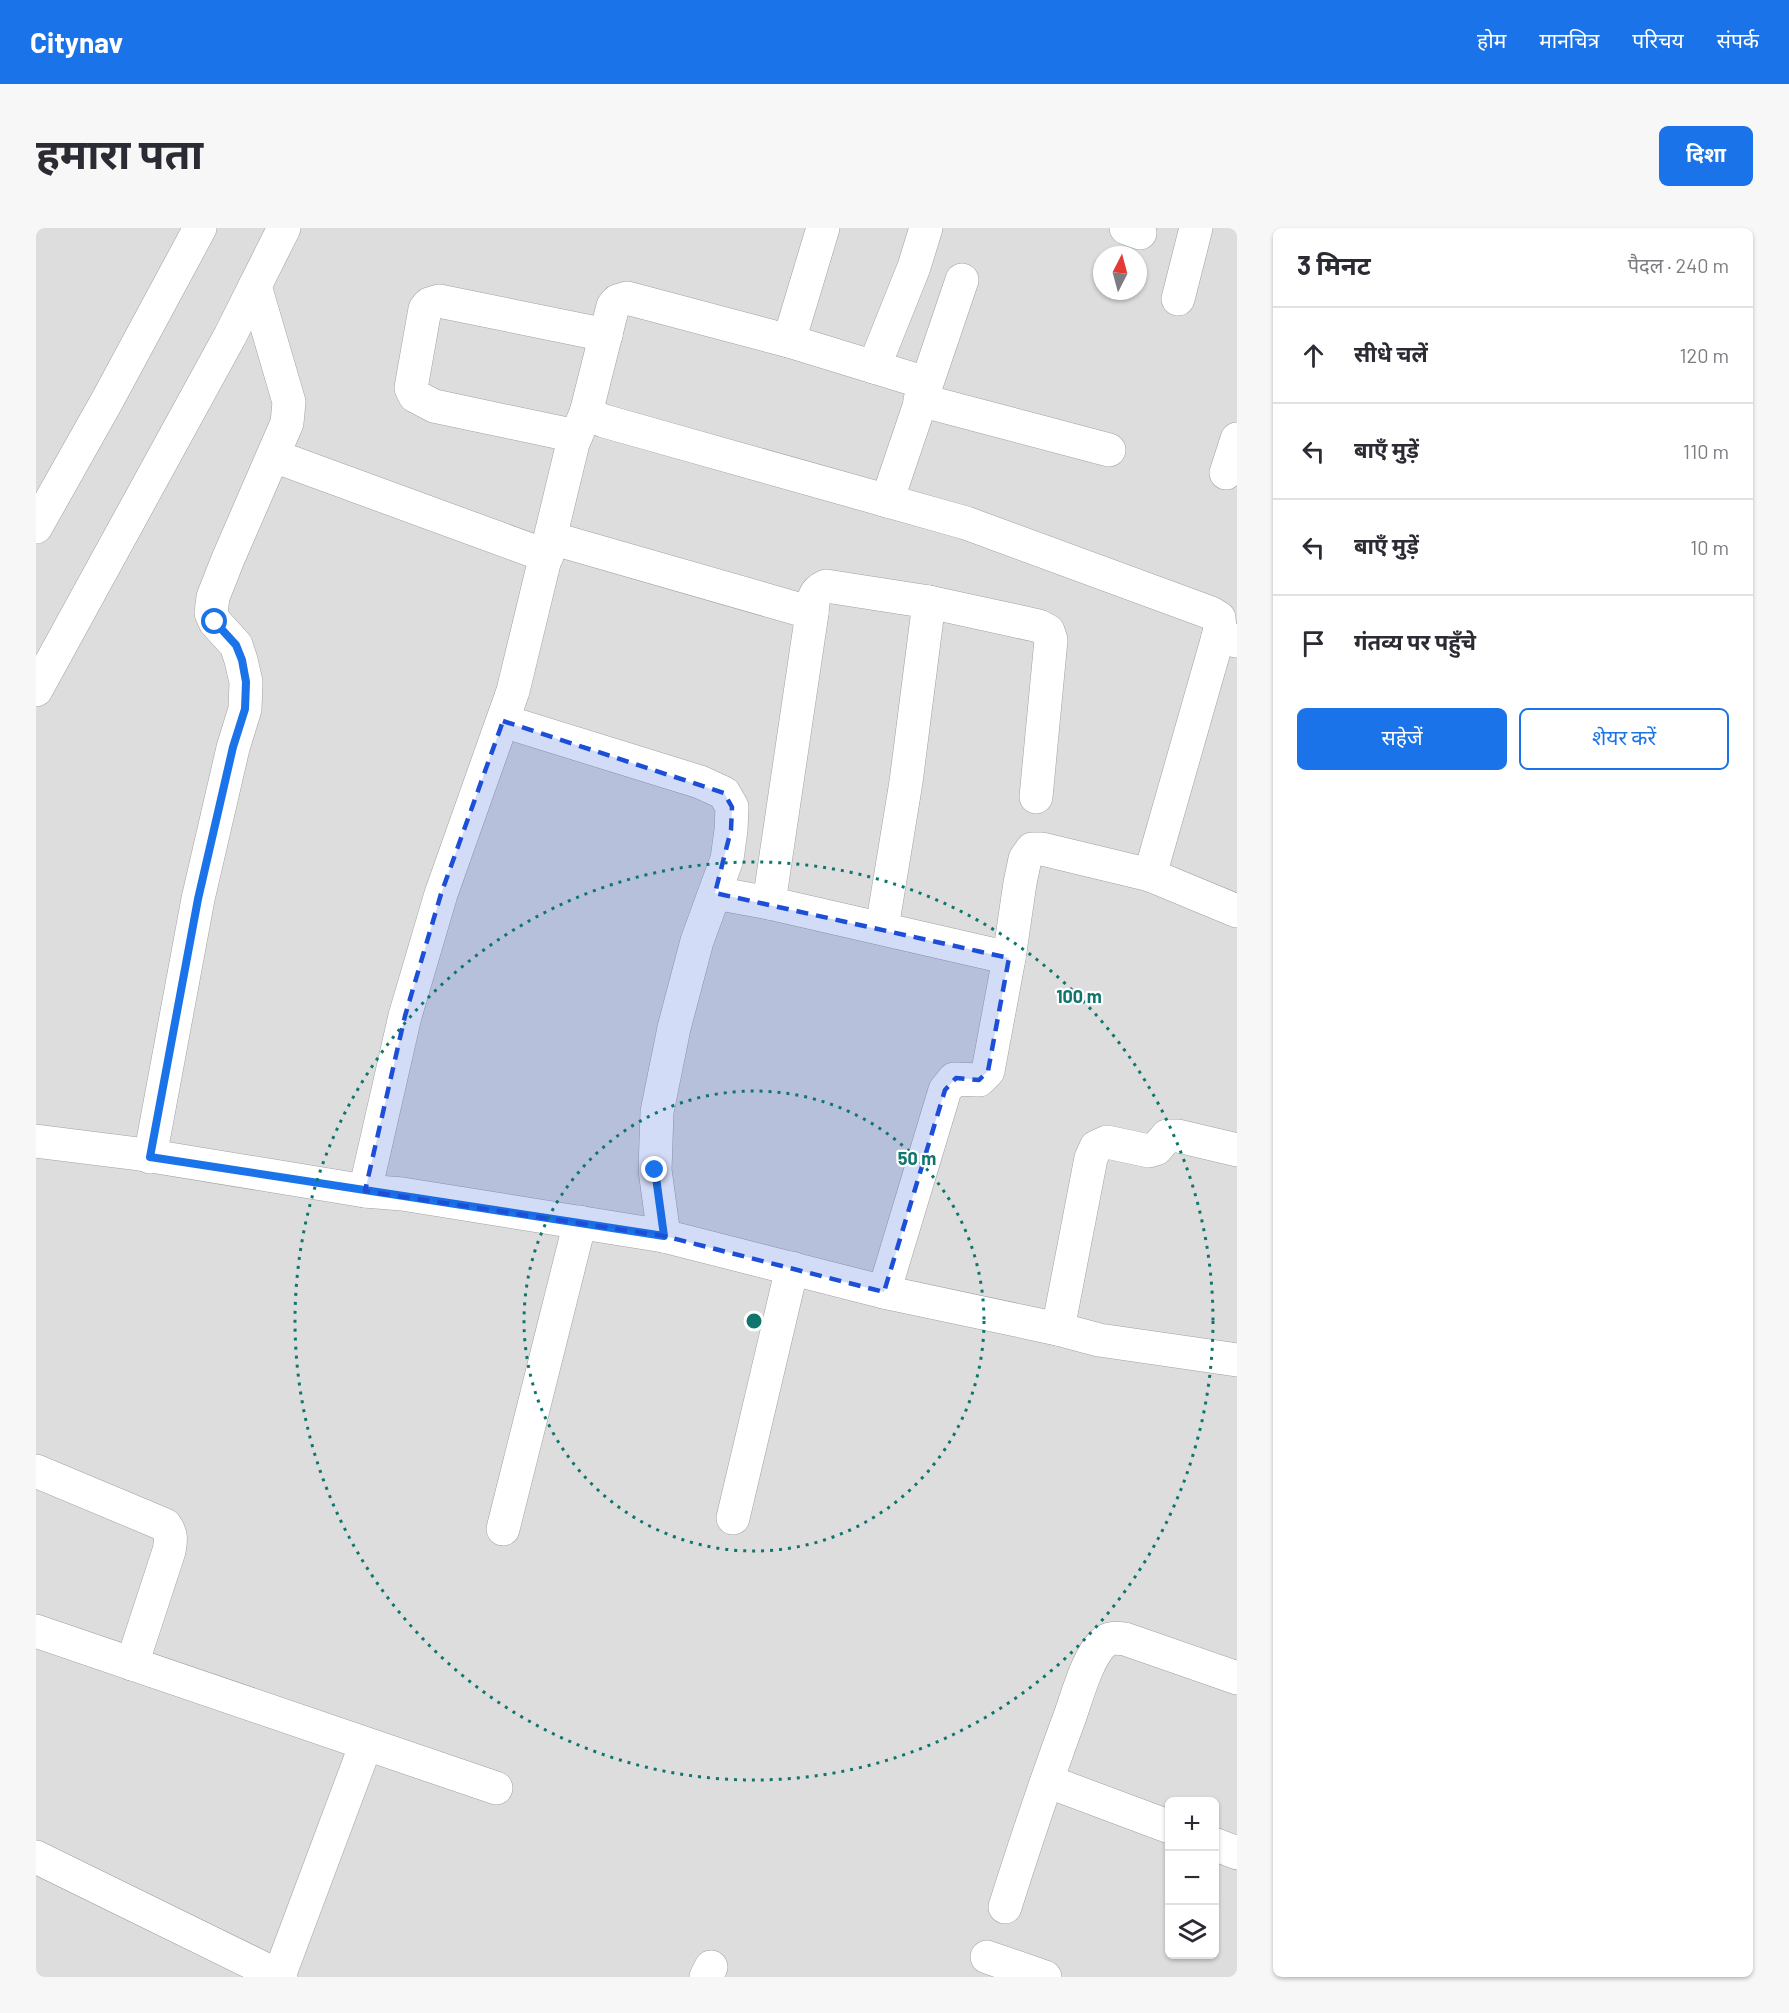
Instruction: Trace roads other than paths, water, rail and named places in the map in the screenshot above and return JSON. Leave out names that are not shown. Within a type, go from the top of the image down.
[{"type":"street","points":[[36,527],[200,228]]},
{"type":"street","points":[[36,690],[230,336],[284,228]]},
{"type":"street","points":[[789,341],[823,228]]},
{"type":"street","points":[[874,367],[914,267],[926,228]]},
{"type":"street","points":[[1178,299],[1196,228]]},
{"type":"street","points":[[887,501],[962,280]]},
{"type":"street","points":[[150,1157],[198,899],[233,747],[245,709],[246,682],[242,660],[236,645],[215,622],[211,613],[213,597],[287,423],[289,402],[255,286]]},
{"type":"street","points":[[365,1191],[405,1016],[441,894],[513,692],[581,425],[613,306],[617,301],[627,298],[789,341],[874,367],[923,392],[1109,450]]},
{"type":"street","points":[[606,335],[439,301],[429,304],[424,309],[411,388],[415,396],[434,406],[581,425],[604,421],[966,523],[1211,613],[1219,618],[1220,628],[1228,639],[1150,875]]},
{"type":"street","points":[[1226,473],[1237,439]]},
{"type":"street","points":[[274,456],[549,547],[812,613]]},
{"type":"street","points":[[769,903],[814,596],[818,589],[826,586],[929,602],[1039,626],[1048,631],[1051,640],[1036,797]]},
{"type":"street","points":[[882,928],[906,782],[929,602]]},
{"type":"street","points":[[503,721],[700,782],[724,792],[732,807],[727,859],[694,952],[674,1028],[657,1112],[655,1170],[664,1236]]},
{"type":"street","points":[[884,1292],[945,1090],[954,1079],[979,1080],[988,1071],[1025,860],[1032,849],[1042,849],[1150,875],[1237,911]]},
{"type":"street","points":[[715,893],[769,903],[1009,958]]},
{"type":"street","points":[[1058,1329],[1091,1158],[1096,1147],[1107,1142],[1149,1151],[1156,1149],[1167,1136],[1178,1136],[1237,1150]]},
{"type":"street","points":[[36,1141],[365,1191],[402,1194],[664,1236],[884,1292],[1058,1329],[1099,1340],[1237,1360]]},
{"type":"street","points":[[503,1529],[580,1222]]},
{"type":"street","points":[[733,1518],[792,1268]]},
{"type":"street","points":[[36,1471],[165,1526],[170,1532],[169,1551],[132,1664]]},
{"type":"street","points":[[36,1631],[496,1788]]},
{"type":"street","points":[[1005,1907],[1047,1780],[1094,1656],[1104,1642],[1113,1638],[1125,1639],[1237,1678]]},
{"type":"street","points":[[36,1857],[280,1976],[366,1744]]},
{"type":"street","points":[[1047,1780],[1165,1825]]},
{"type":"street","points":[[1219,1846],[1237,1853]]},
{"type":"street","points":[[987,1957],[1045,1977]]}]
